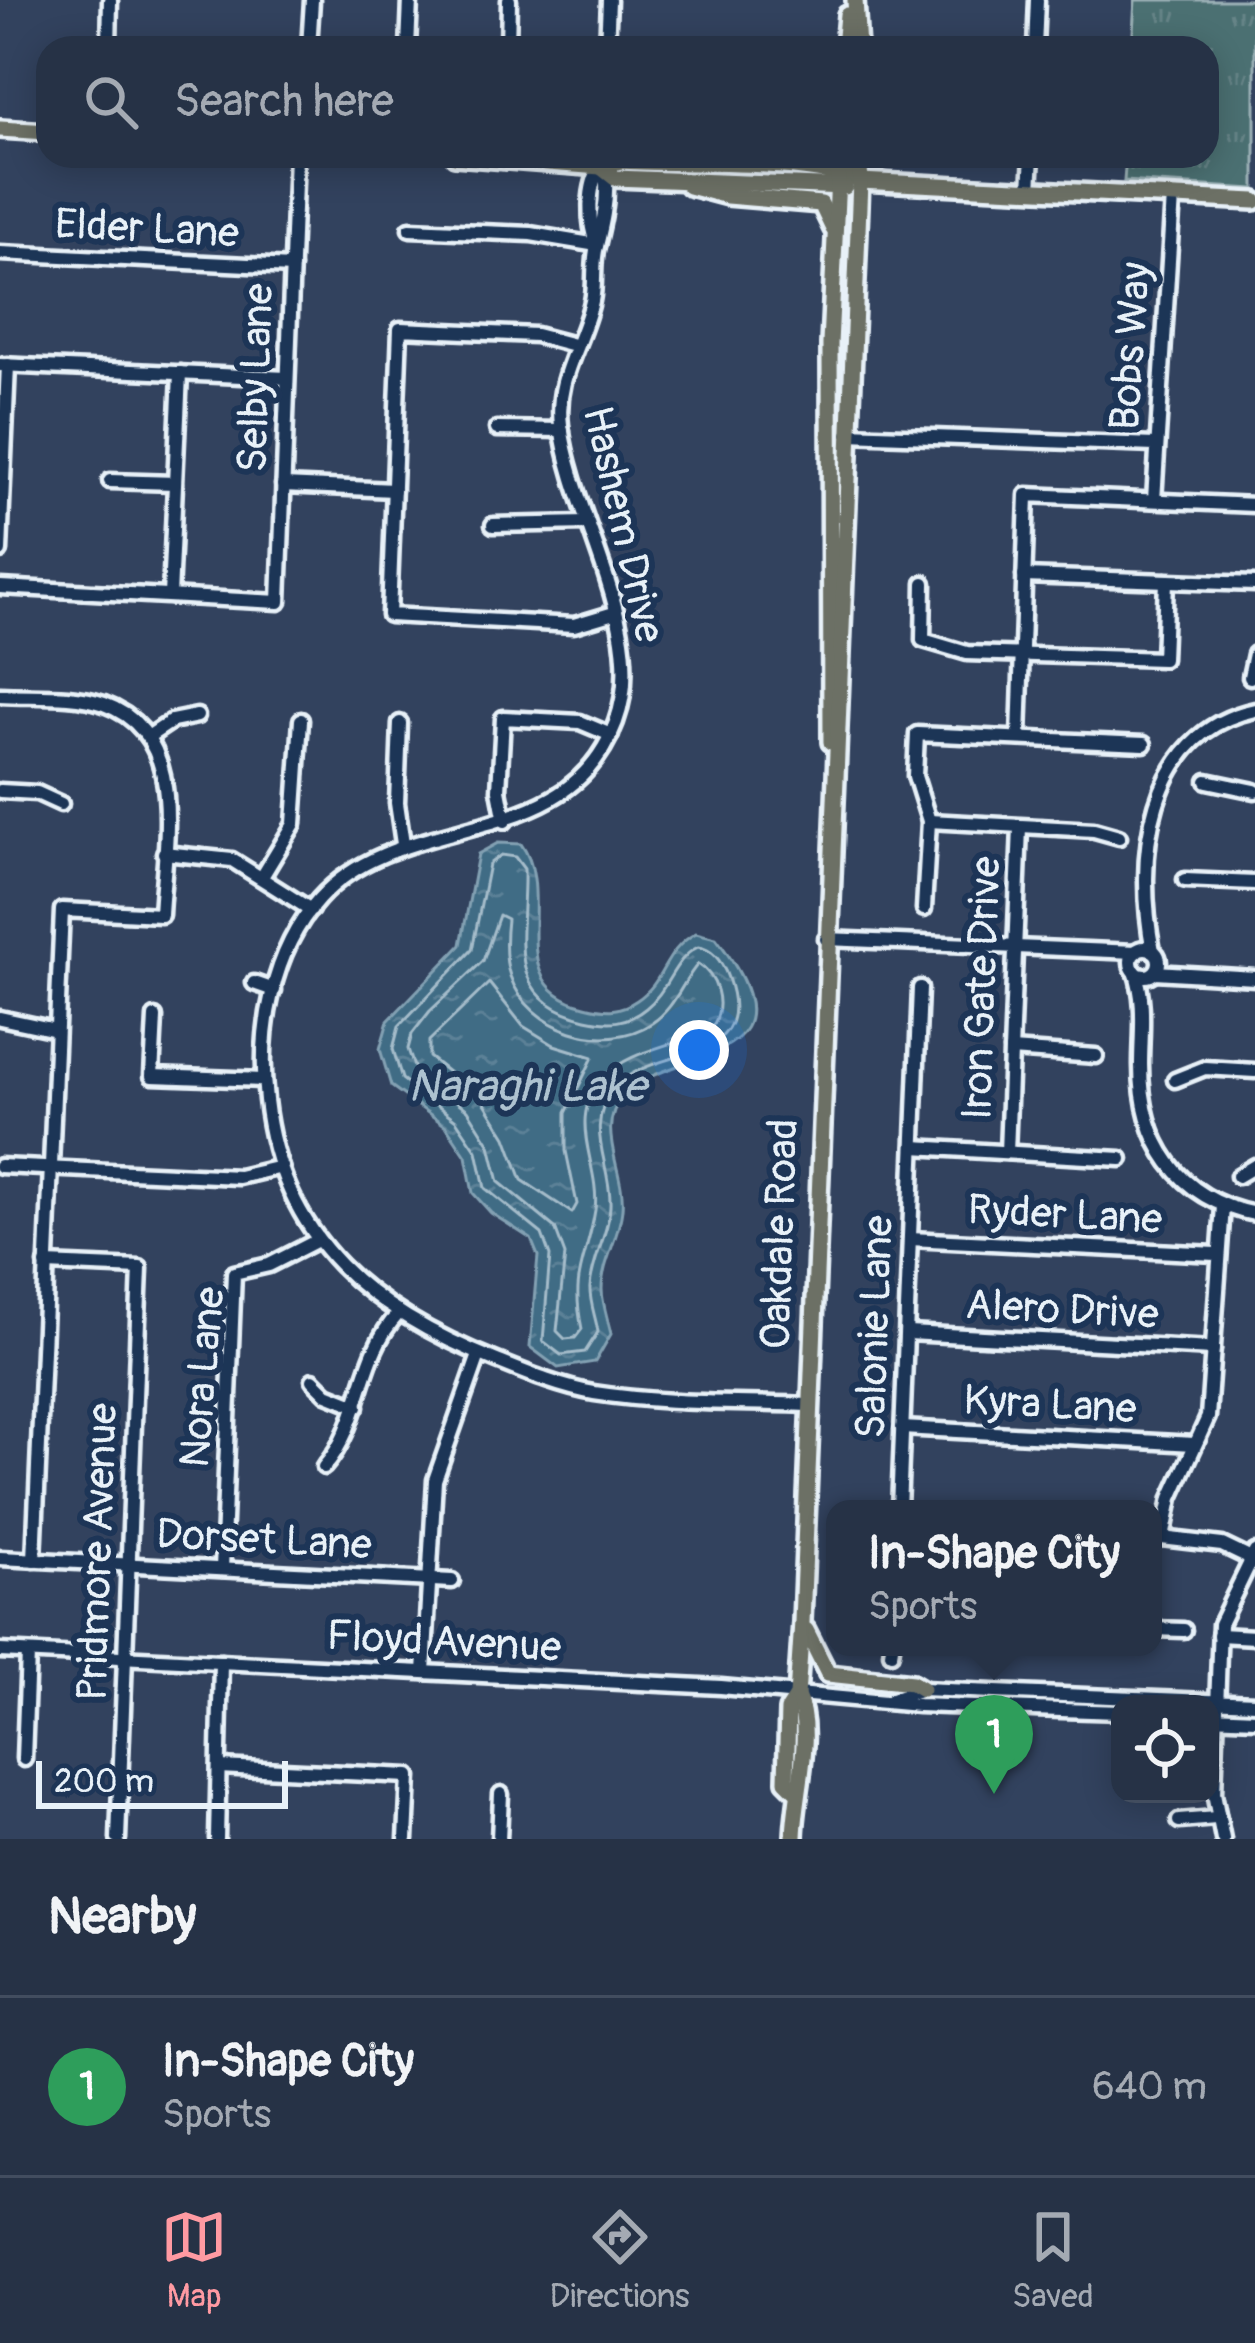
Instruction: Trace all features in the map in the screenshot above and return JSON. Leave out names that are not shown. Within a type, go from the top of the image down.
[{"type":"main road","points":[[846,36],[852,0]]},
{"type":"main road","points":[[852,0],[859,36]]},
{"type":"main road","points":[[862,36],[865,0]]},
{"type":"main road","points":[[0,130],[36,132]]},
{"type":"main road","points":[[607,168],[615,178],[681,182],[839,173]]},
{"type":"main road","points":[[750,168],[839,173],[860,182],[1255,201]]},
{"type":"main road","points":[[806,171],[810,168]]},
{"type":"main road","name":"Oakdale Road","points":[[794,1839],[795,1790],[801,1780],[803,1751],[803,1709],[797,1696],[807,1405],[833,775],[842,697],[860,168]]},
{"type":"main road","name":"Oakdale Road","points":[[833,775],[827,603],[839,173]]},
{"type":"main road","points":[[681,182],[727,196],[821,204],[834,234]]},
{"type":"main road","points":[[827,603],[836,620],[842,697]]},
{"type":"main road","points":[[802,1622],[828,1674],[912,1683],[922,1689]]},
{"type":"street","points":[[109,36],[110,0]]},
{"type":"street","points":[[310,36],[312,0]]},
{"type":"street","points":[[408,36],[410,0]]},
{"type":"street","points":[[508,36],[509,0]]},
{"type":"street","points":[[608,36],[609,0]]},
{"type":"street","points":[[1036,36],[1037,0]]},
{"type":"street","name":"Selby Lane","points":[[170,596],[279,602],[296,168]]},
{"type":"street","name":"Hashem Drive","points":[[598,168],[593,177],[591,232],[597,245],[592,302],[561,389],[562,430],[614,613],[625,672],[611,735],[574,786],[533,812],[404,844],[355,868],[310,910],[286,950],[274,989],[264,1080],[281,1167],[318,1240],[332,1260],[398,1314],[478,1354],[592,1392],[807,1405]]},
{"type":"street","points":[[1030,189],[1031,168]]},
{"type":"street","name":"Bobs Way","points":[[1154,500],[1173,197]]},
{"type":"street","points":[[410,230],[532,234],[597,245]]},
{"type":"street","name":"Elder Lane","points":[[0,253],[292,267]]},
{"type":"street","points":[[574,345],[536,335],[400,329],[389,615],[574,625],[614,613]]},
{"type":"street","points":[[0,551],[4,365],[287,378]]},
{"type":"street","points":[[0,587],[170,596],[180,373]]},
{"type":"street","points":[[497,429],[562,430]]},
{"type":"street","points":[[848,434],[1155,445]]},
{"type":"street","points":[[110,481],[175,483]]},
{"type":"street","points":[[283,485],[394,490]]},
{"type":"street","points":[[1018,738],[1027,495],[1255,506]]},
{"type":"street","points":[[494,525],[587,524]]},
{"type":"street","points":[[1024,577],[1255,584]]},
{"type":"street","points":[[924,584],[922,640],[967,652],[1162,659],[1166,581]]},
{"type":"street","points":[[1250,677],[1255,654]]},
{"type":"street","points":[[0,695],[104,704],[148,737],[165,777],[161,914],[62,910],[34,1560]]},
{"type":"street","points":[[1255,710],[1226,719],[1197,738],[1165,778],[1151,817],[1141,1087],[1150,1132],[1182,1180],[1223,1206],[1255,1214]]},
{"type":"street","points":[[148,737],[172,721],[197,716]]},
{"type":"street","points":[[505,821],[499,790],[502,718],[580,722],[611,735]]},
{"type":"street","points":[[262,877],[284,848],[298,809],[301,720]]},
{"type":"street","points":[[400,723],[398,803],[404,844]]},
{"type":"street","points":[[924,909],[929,821],[915,776],[917,734],[1144,744]]},
{"type":"street","points":[[1207,781],[1255,791]]},
{"type":"street","points":[[0,790],[37,793],[61,804]]},
{"type":"street","points":[[929,821],[1094,830],[1119,837]]},
{"type":"street","name":"Iron Gate Drive","points":[[1006,1152],[1020,827]]},
{"type":"street","points":[[164,853],[232,860],[310,910]]},
{"type":"street","points":[[1185,880],[1255,883]]},
{"type":"street","points":[[826,939],[1096,951],[1189,973],[1255,978]]},
{"type":"street","points":[[1096,951],[1134,970],[1143,1007]]},
{"type":"street","points":[[1134,970],[1149,960]]},
{"type":"street","points":[[1134,970],[1149,960]]},
{"type":"street","points":[[254,983],[274,989]]},
{"type":"street","name":"Salonie Lane","points":[[898,1500],[920,988]]},
{"type":"street","points":[[155,1017],[152,1076],[264,1080]]},
{"type":"street","points":[[0,1018],[56,1030]]},
{"type":"street","points":[[1011,1050],[1096,1056]]},
{"type":"street","points":[[1175,1080],[1205,1068],[1255,1071]]},
{"type":"street","points":[[914,1147],[1121,1159]]},
{"type":"street","points":[[0,1166],[239,1177],[281,1167]]},
{"type":"street","points":[[1238,1175],[1255,1166]]},
{"type":"street","points":[[1162,1526],[1208,1417],[1223,1206]]},
{"type":"street","name":"Ryder Lane","points":[[910,1238],[1216,1254]]},
{"type":"street","name":"Nora Lane","points":[[222,1569],[234,1273],[269,1265],[318,1240]]},
{"type":"street","name":"Pridmore Avenue","points":[[46,1264],[140,1268],[118,1839]]},
{"type":"street","points":[[324,1467],[342,1447],[378,1341],[398,1314]]},
{"type":"street","name":"Alero Drive","points":[[908,1333],[1213,1349]]},
{"type":"street","points":[[424,1672],[435,1480],[478,1354]]},
{"type":"street","points":[[313,1380],[327,1394],[357,1406]]},
{"type":"street","name":"Kyra Lane","points":[[902,1428],[1195,1444]]},
{"type":"street","points":[[1162,1538],[1222,1545],[1253,1555],[1225,1607],[1216,1695]]},
{"type":"street","name":"Dorset Lane","points":[[0,1558],[452,1581]]},
{"type":"street","points":[[1162,1629],[1184,1630]]},
{"type":"street","points":[[1219,1635],[1255,1637]]},
{"type":"street","name":"Floyd Avenue","points":[[0,1651],[1111,1712]]},
{"type":"street","points":[[23,1759],[28,1653]]},
{"type":"street","points":[[217,1839],[221,1662]]},
{"type":"street","name":"Floyd Avenue","points":[[885,1702],[922,1689],[1111,1697]]},
{"type":"street","name":"Floyd Avenue","points":[[1219,1701],[1255,1703]]},
{"type":"street","points":[[1219,1717],[1255,1719]]},
{"type":"street","points":[[220,1767],[410,1776],[406,1839]]},
{"type":"street","points":[[499,1839],[501,1794]]},
{"type":"street","points":[[1216,1803],[1223,1839]]},
{"type":"street","points":[[1179,1822],[1216,1818]]},
{"type":"green space","points":[[1135,0],[1255,0],[1255,189],[1124,181],[1125,168],[1219,168],[1219,36],[1133,36]]},
{"type":"water","name":"Naraghi Lake","points":[[498,843],[521,844],[531,865],[537,959],[544,979],[559,995],[599,1009],[630,1004],[647,992],[676,949],[696,933],[716,938],[743,980],[751,1011],[744,1032],[726,1047],[646,1079],[615,1108],[611,1136],[622,1209],[602,1289],[611,1334],[595,1362],[558,1368],[530,1347],[538,1256],[531,1239],[491,1213],[473,1193],[466,1156],[446,1126],[391,1086],[380,1049],[388,1021],[461,945],[478,854]]},
{"type":"place","name":"In-Shape City","points":[[994,1794]]}]
